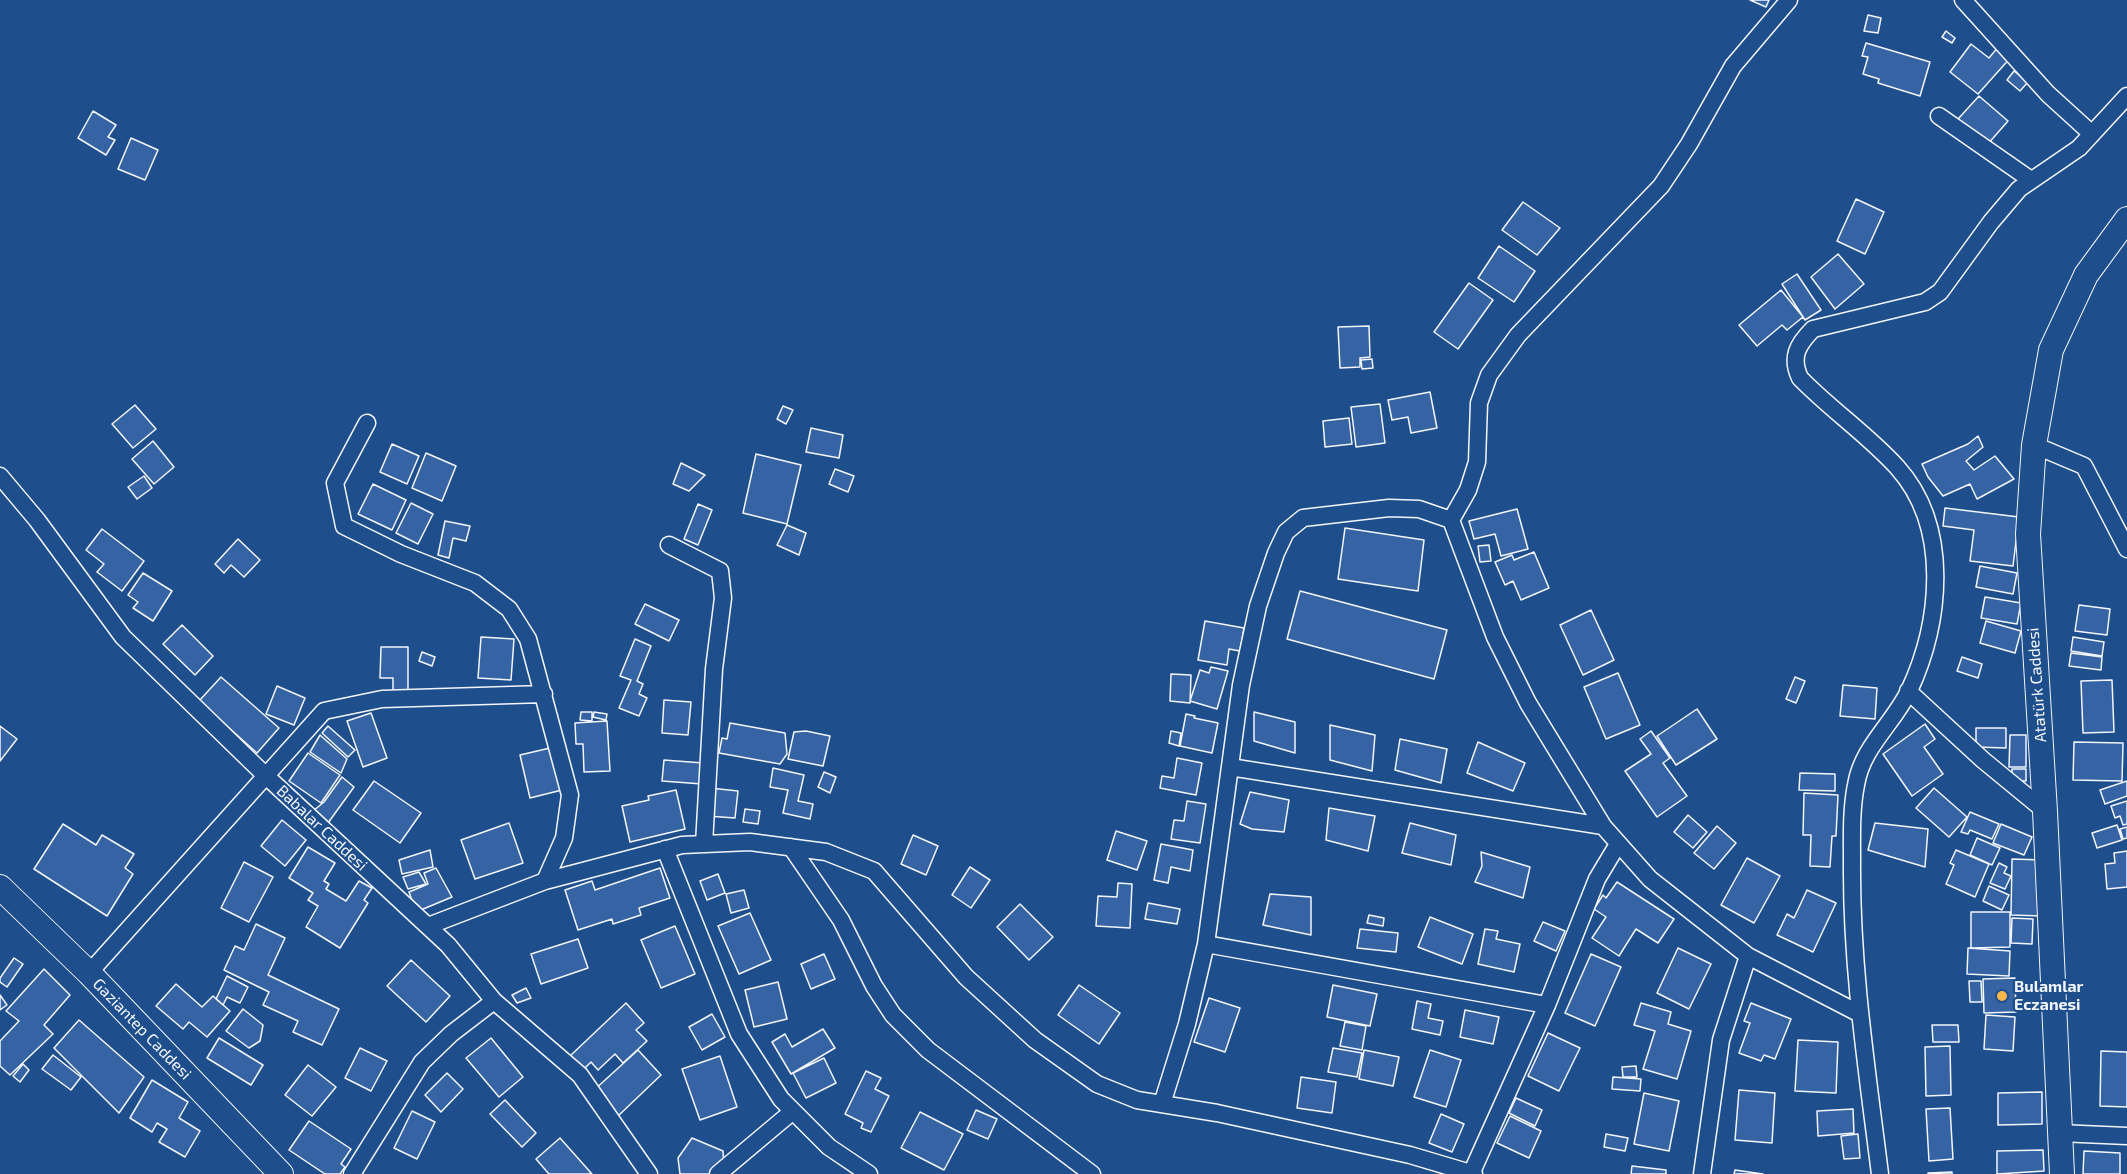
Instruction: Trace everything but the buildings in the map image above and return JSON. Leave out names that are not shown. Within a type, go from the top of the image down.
[{"type":"main road","name":"Atatürk Caddesi","points":[[2062,1174],[2045,811],[2028,534],[2034,445],[2051,350],[2086,275],[2127,219]]},
{"type":"main road","name":"Gaziantep Caddesi","points":[[0,887],[89,973],[281,1174]]},
{"type":"street","points":[[1450,520],[1468,490],[1478,462],[1479,403],[1489,375],[1518,334],[1661,186],[1689,144],[1733,66],[1789,0]]},
{"type":"street","points":[[1963,0],[2048,94],[2092,135]]},
{"type":"street","points":[[1881,1174],[1854,958],[1852,885],[1856,783],[1867,751],[1892,718],[1908,691],[1923,650],[1935,577],[1930,525],[1919,498],[1897,467],[1800,378],[1796,369],[1795,354],[1800,342],[1813,329],[1925,302],[1940,292],[1991,222],[2019,189],[2079,148],[2127,96]]},
{"type":"street","points":[[1939,116],[2031,180]]},
{"type":"street","points":[[367,423],[335,483],[344,526],[401,554],[475,583],[509,609],[528,639],[570,795],[564,838],[545,881]]},
{"type":"street","points":[[2034,445],[2084,466],[2127,549]]},
{"type":"street","name":"Babalar Caddesi","points":[[0,476],[37,520],[123,638],[265,775],[448,945],[494,1001],[580,1075],[649,1174]]},
{"type":"street","points":[[1162,1104],[1187,1024],[1206,944],[1240,686],[1258,606],[1276,553],[1286,532],[1303,518],[1389,508],[1419,508],[1450,520],[1495,637],[1528,703],[1603,826],[1650,879],[1748,956],[1860,1014]]},
{"type":"street","points":[[669,545],[720,571],[723,598],[714,669],[704,844]]},
{"type":"street","points":[[1908,691],[1983,760],[2045,811]]},
{"type":"street","points":[[89,973],[324,711],[382,699],[544,694]]},
{"type":"street","points":[[1230,767],[1603,826]]},
{"type":"street","points":[[428,926],[545,881],[665,849],[750,842],[826,852],[874,871],[966,977],[1035,1040],[1097,1084],[1137,1100],[1217,1113],[1410,1155],[1472,1174],[1547,1005],[1597,879],[1618,844]]},
{"type":"street","points":[[791,848],[841,920],[874,986],[893,1016],[928,1050],[1092,1174]]},
{"type":"street","points":[[665,849],[739,1034],[781,1099],[829,1148],[869,1174]]},
{"type":"street","points":[[1206,944],[1547,1005]]},
{"type":"street","points":[[1702,1174],[1721,1040],[1748,956]]},
{"type":"street","points":[[352,1174],[422,1062],[451,1034],[494,1001]]},
{"type":"street","points":[[718,1174],[793,1111]]},
{"type":"street","points":[[2059,1133],[2127,1136]]},
{"type":"place","name":"Bulamlar Eczanesi","points":[[2002,996]]}]
